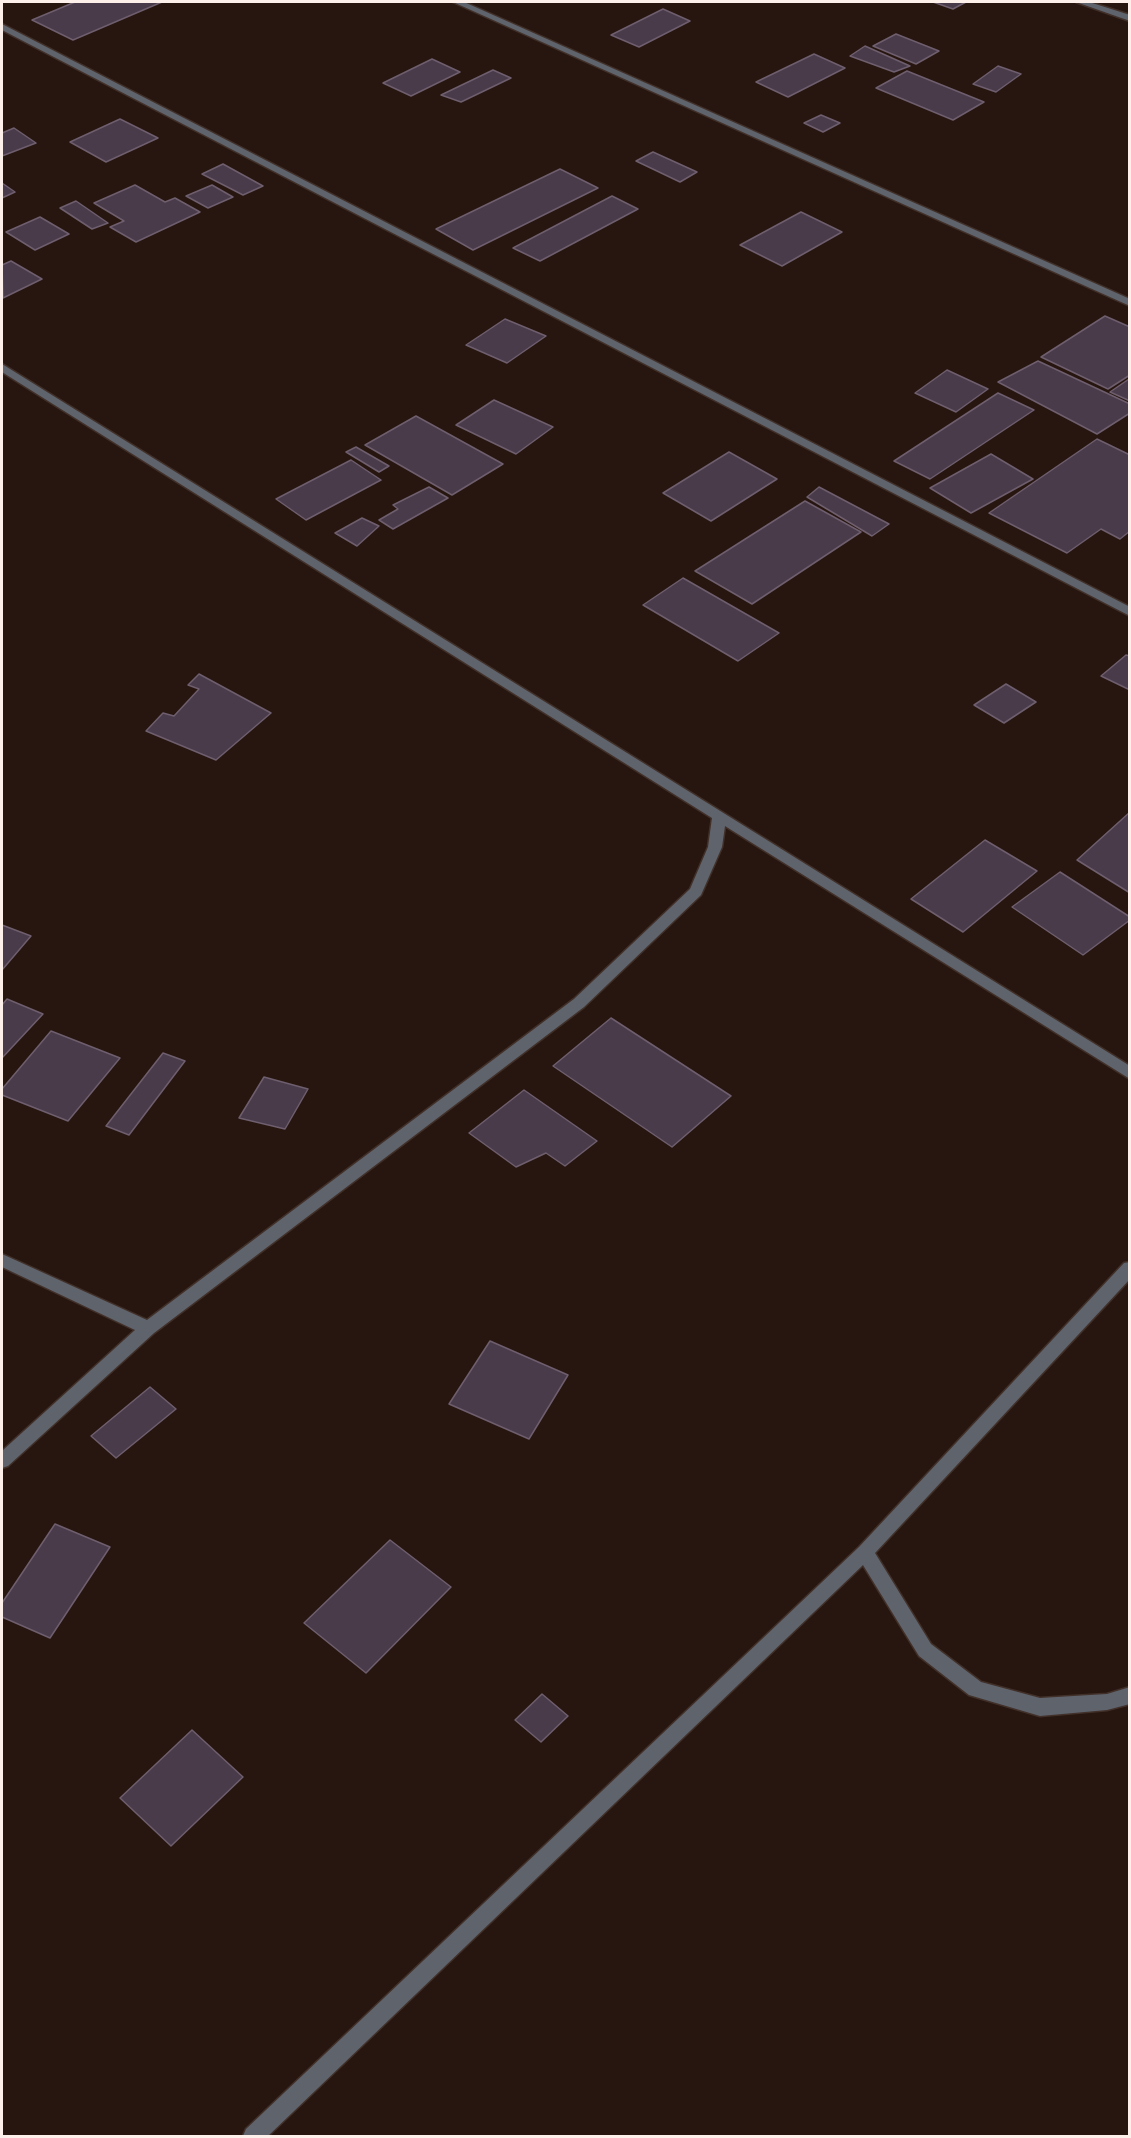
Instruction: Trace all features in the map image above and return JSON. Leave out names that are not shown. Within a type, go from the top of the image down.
[{"type":"street","points":[[458,2],[1130,303]]},
{"type":"street","points":[[1081,2],[1130,18]]},
{"type":"street","points":[[2,27],[1130,612]]},
{"type":"street","points":[[2,367],[1130,1074]]},
{"type":"street","points":[[2,1461],[148,1328],[579,1003],[696,892],[714,847],[719,817]]},
{"type":"street","points":[[2,1260],[148,1328]]},
{"type":"street","points":[[253,2136],[865,1552],[1130,1268]]},
{"type":"street","points":[[865,1552],[926,1650],[976,1689],[1040,1707],[1107,1702],[1130,1695]]},
{"type":"building","points":[[75,2],[162,2],[73,40],[32,20]]},
{"type":"building","points":[[933,2],[966,2],[953,9]]},
{"type":"building","points":[[663,9],[690,21],[639,47],[611,35]]},
{"type":"building","points":[[896,34],[939,51],[916,64],[873,46]]},
{"type":"building","points":[[865,46],[910,66],[894,72],[850,56]]},
{"type":"building","points":[[814,54],[845,68],[788,97],[756,82]]},
{"type":"building","points":[[432,59],[460,72],[411,96],[383,83]]},
{"type":"building","points":[[998,66],[1021,74],[996,92],[973,84]]},
{"type":"building","points":[[493,70],[511,78],[461,102],[441,95]]},
{"type":"building","points":[[907,71],[984,102],[953,120],[876,88]]},
{"type":"building","points":[[821,115],[840,123],[823,132],[804,123]]},
{"type":"building","points":[[120,119],[158,138],[106,162],[70,142]]},
{"type":"building","points":[[14,128],[36,143],[2,156],[2,133]]},
{"type":"building","points":[[653,152],[697,172],[680,182],[636,161]]},
{"type":"building","points":[[223,164],[263,186],[243,195],[202,174]]},
{"type":"building","points":[[560,169],[598,188],[473,250],[436,229]]},
{"type":"building","points":[[2,183],[15,192],[2,198]]},
{"type":"building","points":[[135,185],[165,202],[175,198],[200,212],[136,242],[110,227],[124,221],[94,203]]},
{"type":"building","points":[[212,185],[233,197],[208,208],[186,196]]},
{"type":"building","points":[[612,196],[638,209],[540,261],[513,248]]},
{"type":"building","points":[[76,201],[108,223],[92,229],[60,208]]},
{"type":"building","points":[[801,212],[842,232],[782,266],[740,245]]},
{"type":"building","points":[[40,217],[69,234],[35,250],[6,232]]},
{"type":"building","points":[[11,261],[42,279],[3,298],[2,265]]},
{"type":"building","points":[[1105,316],[1130,327],[1130,375],[1108,389],[1041,357]]},
{"type":"building","points":[[505,319],[546,336],[507,363],[466,345]]},
{"type":"building","points":[[1038,361],[1130,404],[1130,413],[1097,434],[998,382]]},
{"type":"building","points":[[947,370],[988,389],[956,412],[915,393]]},
{"type":"building","points":[[1129,379],[1130,401],[1110,392]]},
{"type":"building","points":[[998,393],[1034,410],[930,479],[894,461]]},
{"type":"building","points":[[494,400],[553,427],[516,454],[456,425]]},
{"type":"building","points":[[416,416],[503,464],[452,495],[365,445]]},
{"type":"building","points":[[1097,439],[1130,455],[1130,531],[1120,539],[1101,529],[1067,553],[989,513]]},
{"type":"building","points":[[356,447],[389,466],[379,472],[346,452]]},
{"type":"building","points":[[729,452],[777,479],[711,521],[663,493]]},
{"type":"building","points":[[991,454],[1033,479],[971,513],[930,488]]},
{"type":"building","points":[[351,460],[381,480],[306,520],[276,499]]},
{"type":"building","points":[[429,487],[448,498],[393,529],[379,520],[398,509],[393,505]]},
{"type":"building","points":[[819,487],[889,524],[872,536],[807,497]]},
{"type":"building","points":[[805,501],[861,532],[752,604],[695,571]]},
{"type":"building","points":[[362,518],[379,526],[357,546],[335,533]]},
{"type":"building","points":[[683,578],[779,633],[738,661],[643,605]]},
{"type":"building","points":[[1126,655],[1130,656],[1130,690],[1101,676]]},
{"type":"building","points":[[199,674],[271,713],[216,760],[146,731],[163,713],[174,716],[199,689],[188,685]]},
{"type":"building","points":[[1006,684],[1036,702],[1004,723],[974,705]]},
{"type":"building","points":[[1130,812],[1130,893],[1077,860]]},
{"type":"building","points":[[985,840],[1037,871],[963,932],[911,899]]},
{"type":"building","points":[[1060,872],[1130,917],[1130,920],[1083,955],[1012,907]]},
{"type":"building","points":[[2,925],[31,936],[2,970]]},
{"type":"building","points":[[7,999],[43,1014],[2,1058],[2,1005]]},
{"type":"building","points":[[611,1018],[731,1096],[672,1147],[553,1066]]},
{"type":"building","points":[[51,1031],[120,1058],[68,1121],[2,1095],[2,1089]]},
{"type":"building","points":[[163,1053],[185,1061],[129,1135],[106,1126]]},
{"type":"building","points":[[264,1077],[308,1089],[285,1129],[239,1118]]},
{"type":"building","points":[[524,1090],[597,1141],[565,1166],[546,1153],[516,1167],[469,1133]]},
{"type":"building","points":[[490,1341],[568,1375],[529,1439],[449,1404]]},
{"type":"building","points":[[150,1387],[176,1409],[116,1458],[91,1436]]},
{"type":"building","points":[[55,1524],[110,1547],[50,1638],[2,1617],[2,1603]]},
{"type":"building","points":[[390,1540],[451,1587],[366,1673],[304,1623]]},
{"type":"building","points":[[542,1694],[568,1716],[541,1742],[515,1720]]},
{"type":"building","points":[[192,1730],[243,1777],[171,1846],[120,1798]]}]
